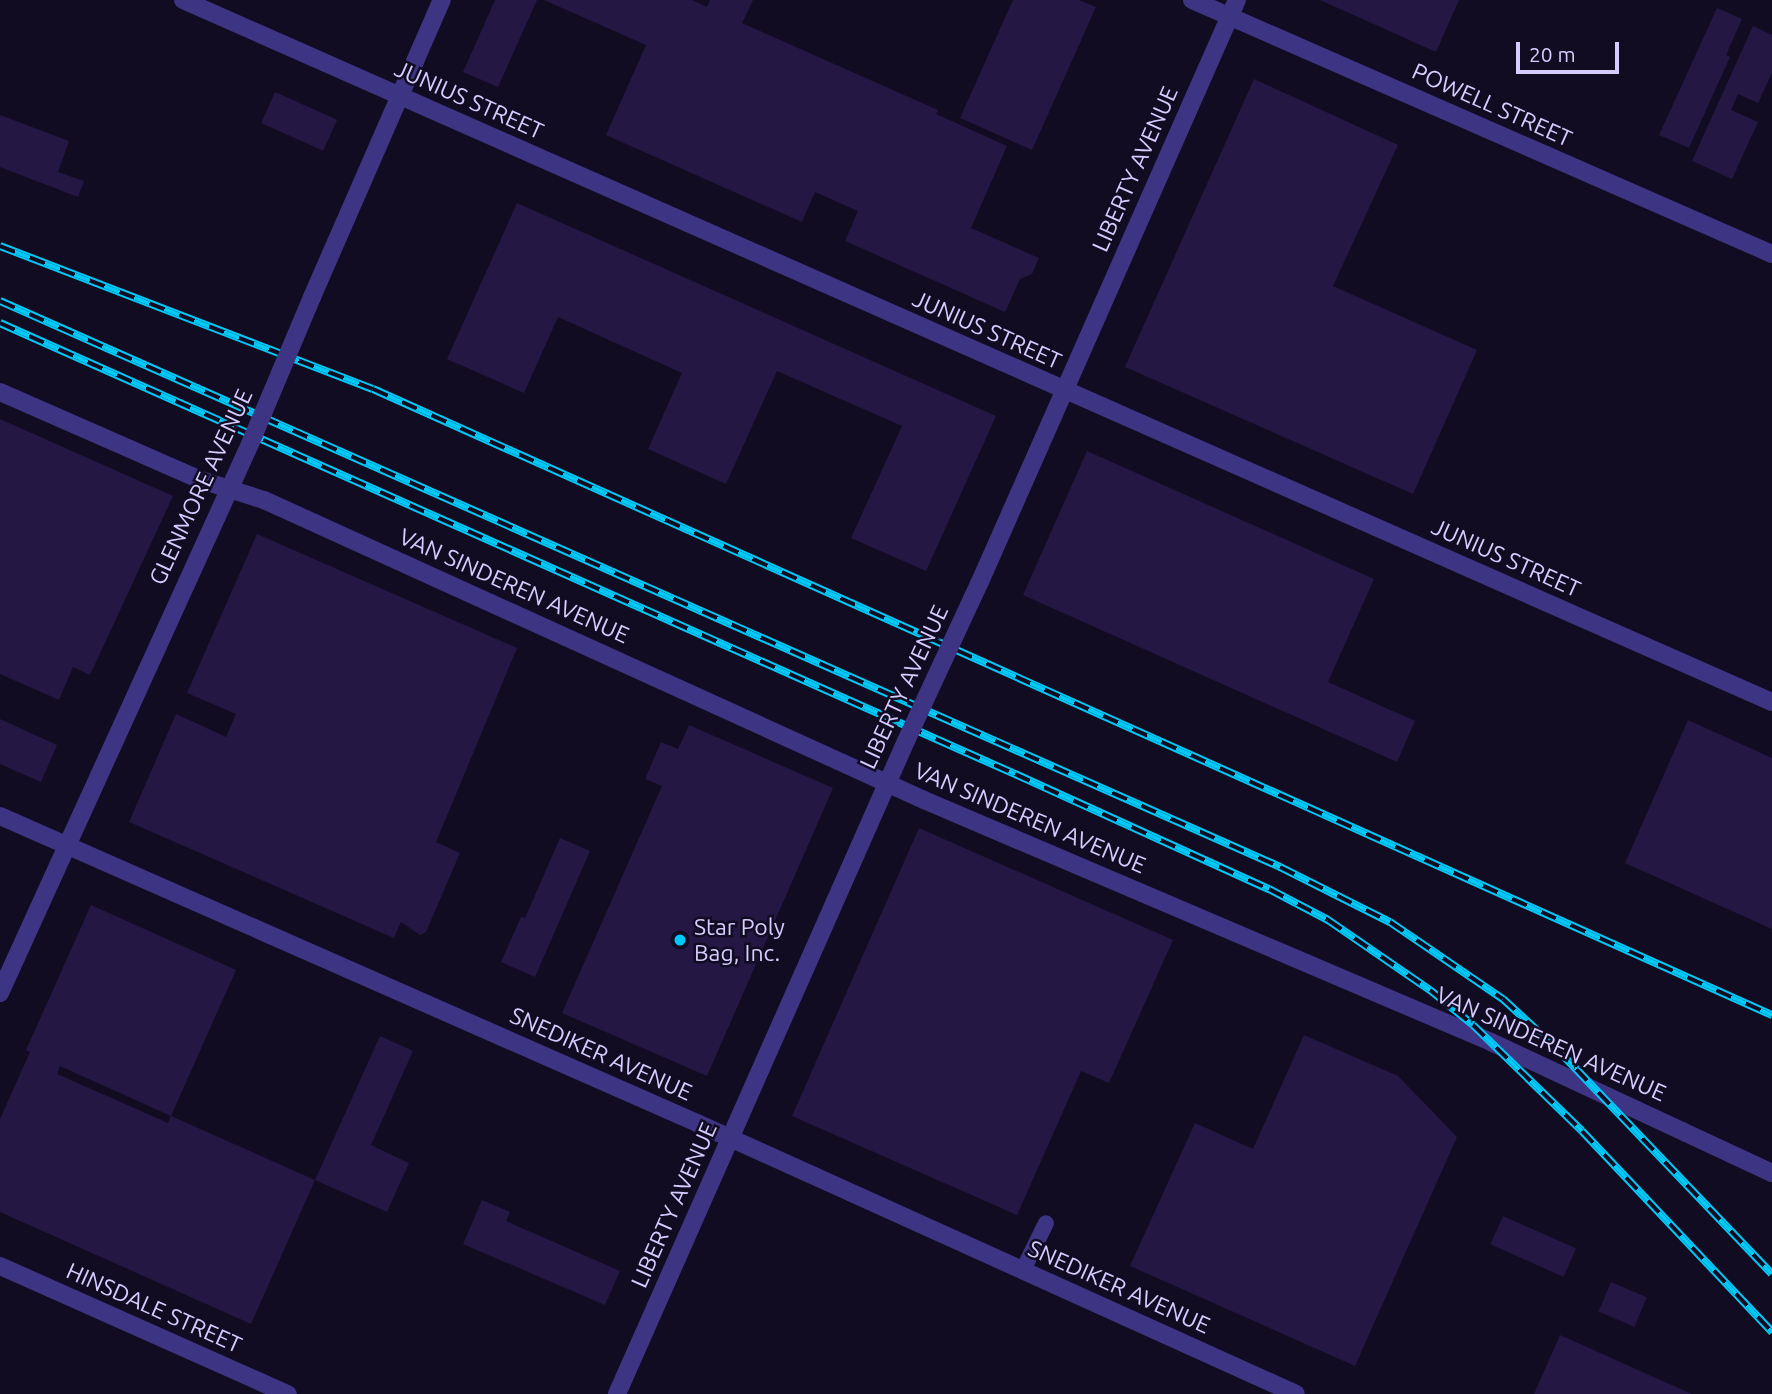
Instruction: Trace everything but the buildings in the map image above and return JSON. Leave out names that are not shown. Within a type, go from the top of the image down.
[{"type":"street","name":"JUNIUS STREET","points":[[183,0],[1772,702]]},
{"type":"street","name":"GLENMORE AVENUE","points":[[0,993],[227,489],[250,444],[442,0]]},
{"type":"street","name":"POWELL STREET","points":[[1192,0],[1233,8],[1772,254]]},
{"type":"street","name":"LIBERTY AVENUE","points":[[617,1394],[1233,8]]},
{"type":"street","name":"VAN SINDEREN AVENUE","points":[[0,393],[198,479],[272,504],[887,783],[1491,1042],[1772,1173]]},
{"type":"street","name":"SNEDIKER AVENUE","points":[[0,816],[730,1138],[1296,1394]]},
{"type":"street","name":"HINSDALE STREET","points":[[0,1266],[288,1394]]},
{"type":"lane","points":[[1023,1270],[1046,1223]]},
{"type":"railway","points":[[0,246],[373,389],[1772,1015]]},
{"type":"railway","points":[[0,301],[1280,867],[1390,922],[1503,999],[1554,1046],[1772,1274]]},
{"type":"railway","points":[[0,323],[1015,774],[1269,889],[1328,920],[1430,990],[1473,1025],[1582,1131],[1772,1332]]},
{"type":"place","name":"Star Poly Bag, Inc.","points":[[680,940]]}]
